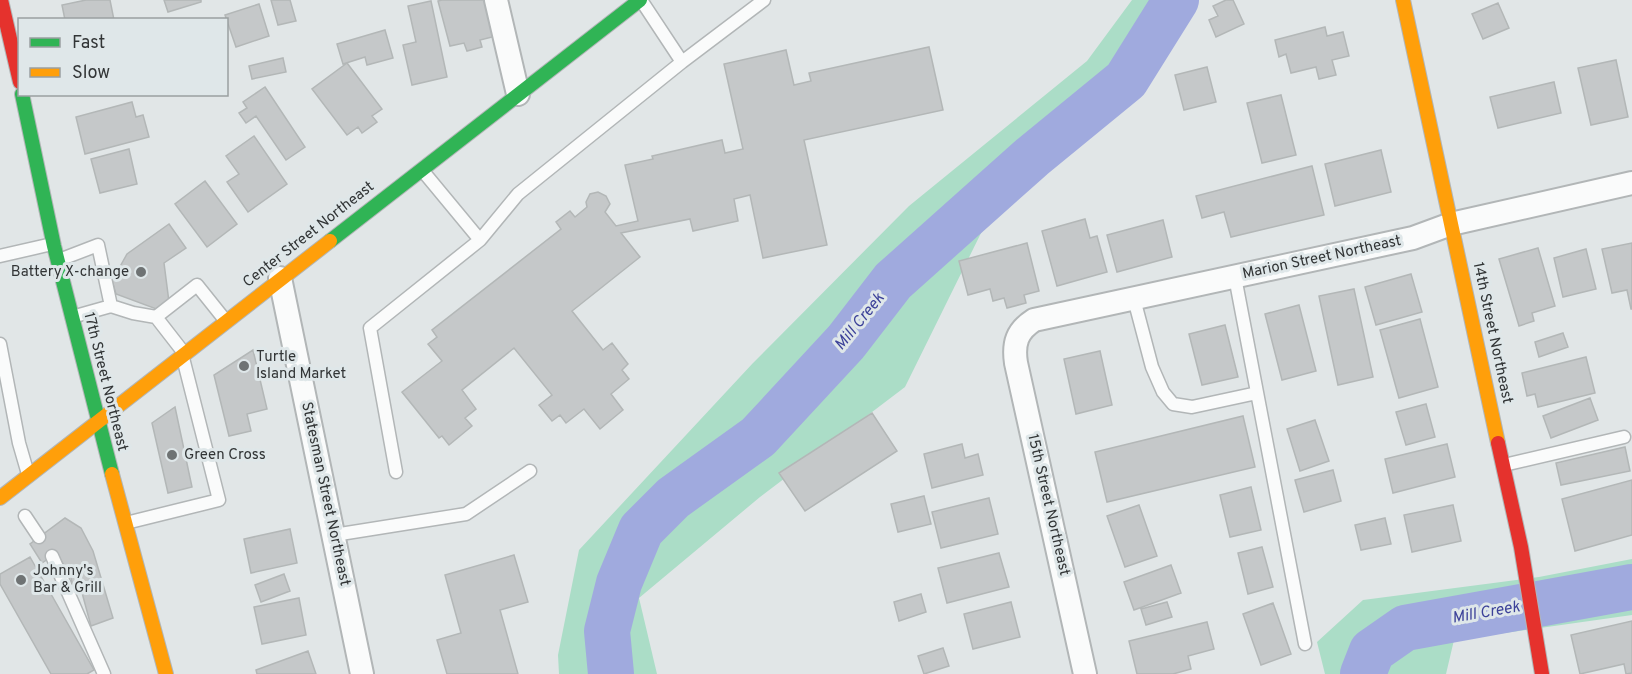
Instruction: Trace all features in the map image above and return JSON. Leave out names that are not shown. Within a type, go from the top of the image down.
[{"type":"main road","points":[[1,0],[18,73]]},
{"type":"main road","name":"Center Street Northeast","points":[[0,498],[640,0]]},
{"type":"main road","name":"14th Street Northeast","points":[[1403,0],[1521,547],[1541,669]]},
{"type":"main road","name":"17th Street Northeast","points":[[22,96],[71,317],[162,671]]},
{"type":"street","points":[[496,0],[518,94]]},
{"type":"street","name":"Marion Street Northeast","points":[[1017,336],[1023,327],[1034,320],[1413,238],[1451,224],[1632,183]]},
{"type":"street","name":"Statesman Street Northeast","points":[[280,278],[362,674]]},
{"type":"street","name":"15th Street Northeast","points":[[1017,336],[1014,349],[1016,363],[1085,674]]},
{"type":"lane","points":[[640,0],[682,62]]},
{"type":"lane","points":[[396,472],[370,328],[480,240],[518,194],[682,62],[764,0]]},
{"type":"lane","points":[[422,169],[480,240]]},
{"type":"lane","points":[[0,256],[54,244]]},
{"type":"lane","points":[[58,260],[98,245],[111,306]]},
{"type":"lane","points":[[1235,277],[1305,644]]},
{"type":"lane","points":[[71,317],[111,306],[133,314],[156,316],[197,285],[225,321]]},
{"type":"lane","points":[[1134,299],[1152,368],[1163,392],[1173,404],[1192,407],[1257,393]]},
{"type":"lane","points":[[124,524],[219,500],[183,354],[156,316]]},
{"type":"lane","points":[[0,344],[19,443],[28,475]]},
{"type":"lane","points":[[1503,465],[1624,436]]},
{"type":"lane","points":[[334,535],[466,514],[530,471]]},
{"type":"lane","points":[[25,516],[39,537]]},
{"type":"lane","points":[[52,556],[104,674]]},
{"type":"green space","points":[[1132,0],[1198,0],[1167,47],[984,227],[905,387],[760,497],[639,598],[657,674],[559,674],[558,655],[579,550],[753,363],[909,206],[1087,61]]},
{"type":"green space","points":[[1632,559],[1632,615],[1454,640],[1446,674],[1325,674],[1317,642],[1363,600],[1539,577]]},
{"type":"building","points":[[86,0],[110,0],[114,18],[65,18],[62,5]]},
{"type":"building","points":[[164,0],[201,0],[201,2],[168,12]]},
{"type":"building","points":[[271,0],[290,0],[296,21],[278,25]]},
{"type":"building","points":[[486,0],[496,36],[480,40],[482,47],[467,51],[464,43],[450,46],[438,1]]},
{"type":"building","points":[[1226,0],[1233,0],[1244,24],[1216,37],[1209,20],[1218,16],[1213,6]]},
{"type":"building","points":[[431,1],[447,77],[412,85],[403,45],[416,42],[408,6]]},
{"type":"building","points":[[1498,3],[1509,28],[1483,39],[1472,14]]},
{"type":"building","points":[[259,4],[269,36],[236,47],[228,18],[225,15]]},
{"type":"building","points":[[1325,27],[1327,36],[1343,32],[1349,56],[1332,60],[1336,75],[1319,79],[1316,67],[1291,73],[1286,54],[1279,57],[1275,40]]},
{"type":"building","points":[[385,30],[393,58],[367,65],[365,57],[343,64],[337,44]]},
{"type":"building","points":[[929,47],[943,110],[804,140],[827,245],[763,258],[750,195],[734,199],[738,221],[693,231],[690,219],[621,233],[640,257],[572,311],[603,350],[612,343],[628,364],[622,370],[629,379],[611,394],[623,410],[600,429],[584,409],[566,423],[560,415],[552,421],[539,405],[552,395],[514,348],[462,390],[476,409],[465,418],[472,426],[449,445],[442,436],[439,438],[402,392],[442,361],[428,344],[437,337],[432,330],[561,229],[556,222],[570,211],[575,217],[587,207],[586,202],[590,194],[598,192],[606,196],[610,204],[605,212],[616,226],[638,221],[625,165],[653,159],[652,156],[722,140],[725,153],[743,149],[724,64],[786,50],[794,85],[811,81],[809,73]]},
{"type":"building","points":[[283,58],[286,72],[252,79],[249,66]]},
{"type":"building","points":[[1616,60],[1628,117],[1591,125],[1578,68]]},
{"type":"building","points":[[347,63],[382,109],[372,116],[377,122],[362,133],[358,127],[347,135],[312,89]]},
{"type":"building","points":[[1207,67],[1216,102],[1184,110],[1175,75]]},
{"type":"building","points":[[1554,82],[1561,113],[1498,128],[1490,97]]},
{"type":"building","points":[[265,87],[305,147],[286,160],[256,116],[246,123],[239,113],[247,108],[243,102]]},
{"type":"building","points":[[1281,95],[1296,155],[1262,163],[1247,103]]},
{"type":"building","points":[[132,102],[136,117],[143,115],[149,137],[85,154],[76,117]]},
{"type":"building","points":[[254,136],[287,184],[248,212],[227,182],[239,174],[226,156]]},
{"type":"building","points":[[129,149],[137,184],[100,193],[91,159]]},
{"type":"building","points":[[1381,150],[1391,192],[1335,206],[1325,164]]},
{"type":"building","points":[[1312,166],[1324,215],[1231,237],[1224,212],[1202,218],[1196,196]]},
{"type":"building","points":[[205,181],[237,224],[207,247],[175,204]]},
{"type":"building","points":[[1085,219],[1090,238],[1097,236],[1107,272],[1057,286],[1042,231]]},
{"type":"building","points":[[1163,220],[1172,257],[1117,272],[1107,235]]},
{"type":"building","name":"Battery X-change","points":[[169,224],[186,248],[164,263],[169,302],[159,310],[116,294],[112,281],[127,254]]},
{"type":"building","points":[[1027,243],[1039,291],[1024,295],[1026,303],[1007,308],[1004,298],[993,301],[990,289],[968,295],[959,261]]},
{"type":"building","points":[[1632,243],[1631,309],[1627,290],[1612,293],[1602,249]]},
{"type":"building","points":[[1538,248],[1555,306],[1532,313],[1534,321],[1519,326],[1499,259]]},
{"type":"building","points":[[1586,249],[1596,289],[1563,297],[1554,258]]},
{"type":"building","points":[[1411,274],[1422,312],[1376,325],[1365,287]]},
{"type":"building","points":[[1354,289],[1373,377],[1338,385],[1319,296]]},
{"type":"building","points":[[1299,305],[1316,371],[1282,380],[1265,314]]},
{"type":"building","points":[[1420,319],[1438,387],[1399,398],[1380,330]]},
{"type":"building","points":[[1225,325],[1238,377],[1202,385],[1189,334]]},
{"type":"building","points":[[1563,333],[1568,347],[1539,357],[1535,342]]},
{"type":"building","points":[[253,350],[267,409],[247,414],[251,431],[229,436],[214,375]]},
{"type":"building","points":[[1100,351],[1112,405],[1076,414],[1064,359]]},
{"type":"building","points":[[1586,357],[1595,393],[1538,407],[1535,394],[1527,396],[1522,373]]},
{"type":"building","points":[[1590,398],[1598,420],[1551,438],[1543,416]]},
{"type":"building","points":[[1426,404],[1435,437],[1406,445],[1396,412]]},
{"type":"building","name":"Green Cross","points":[[175,407],[192,487],[168,493],[152,423]]},
{"type":"building","points":[[872,413],[897,451],[805,511],[779,473]]},
{"type":"building","points":[[1243,416],[1255,467],[1107,502],[1095,452]]},
{"type":"building","points":[[1315,420],[1329,461],[1300,471],[1287,429]]},
{"type":"building","points":[[962,444],[965,458],[978,454],[983,475],[932,488],[924,454]]},
{"type":"building","points":[[1447,444],[1455,477],[1393,493],[1385,459]]},
{"type":"building","points":[[1625,447],[1630,471],[1561,485],[1556,463]]},
{"type":"building","points":[[1333,470],[1341,501],[1304,512],[1295,480]]},
{"type":"building","points":[[1632,480],[1632,535],[1575,551],[1562,499]]},
{"type":"building","points":[[1251,487],[1261,530],[1230,537],[1220,495]]},
{"type":"building","points":[[924,496],[931,524],[898,532],[891,504]]},
{"type":"building","points":[[989,498],[998,534],[941,548],[932,512]]},
{"type":"building","points":[[1139,505],[1157,556],[1125,567],[1107,516]]},
{"type":"building","points":[[1453,505],[1461,541],[1412,552],[1404,515]]},
{"type":"building","points":[[65,518],[81,528],[93,551],[113,618],[91,626],[81,589],[74,592],[71,578],[57,553],[42,563],[30,544]]},
{"type":"building","points":[[1385,518],[1391,544],[1361,550],[1355,525]]},
{"type":"building","points":[[290,529],[297,563],[251,573],[244,539]]},
{"type":"building","points":[[1262,547],[1273,587],[1248,594],[1238,553]]},
{"type":"building","points":[[999,553],[1009,587],[947,603],[938,568]]},
{"type":"building","points":[[514,555],[528,602],[500,610],[518,674],[447,674],[437,640],[461,633],[445,575]]},
{"type":"building","points":[[30,557],[94,670],[87,674],[51,674],[0,584],[0,574]]},
{"type":"building","points":[[1171,565],[1181,593],[1134,610],[1124,582]]},
{"type":"building","points":[[284,574],[290,591],[261,602],[255,585]]},
{"type":"building","points":[[921,594],[926,612],[899,621],[894,602]]},
{"type":"building","points":[[299,598],[306,635],[262,644],[254,607]]},
{"type":"building","points":[[1011,602],[1020,637],[973,649],[964,614]]},
{"type":"building","points":[[1167,602],[1172,617],[1146,625],[1141,609]]},
{"type":"building","points":[[1273,603],[1291,654],[1261,665],[1243,614]]},
{"type":"building","points":[[1632,621],[1632,673],[1626,674],[1624,664],[1580,674],[1571,635]]},
{"type":"building","points":[[1207,622],[1214,649],[1188,656],[1191,669],[1173,674],[1137,674],[1129,641]]},
{"type":"building","points":[[943,648],[949,666],[924,674],[918,656]]},
{"type":"building","points":[[308,651],[316,674],[257,674],[256,670]]},
{"type":"waterway","name":"Mill Creek","points":[[611,674],[607,631],[619,583],[641,530],[673,498],[758,437],[846,342],[893,281],[1032,157],[1126,80],[1176,0]]},
{"type":"waterway","name":"Mill Creek","points":[[1363,674],[1372,651],[1405,628],[1632,587]]},
{"type":"traffic: fast","points":[[330,241],[640,0]]},
{"type":"traffic: fast","points":[[22,96],[54,246],[112,474]]},
{"type":"traffic: slow","points":[[1403,0],[1498,443]]},
{"type":"traffic: slow","points":[[0,498],[330,241]]},
{"type":"traffic: slow","points":[[112,474],[166,674]]},
{"type":"traffic: jam","points":[[1,0],[18,73]]},
{"type":"traffic: jam","points":[[1498,443],[1521,547],[1542,674]]},
{"type":"place","name":"Battery X-change","points":[[141,272]]},
{"type":"place","name":"Turtle Island Market","points":[[244,366]]},
{"type":"place","name":"Green Cross","points":[[172,455]]},
{"type":"place","name":"Johnny's Bar & Grill","points":[[21,580]]}]
